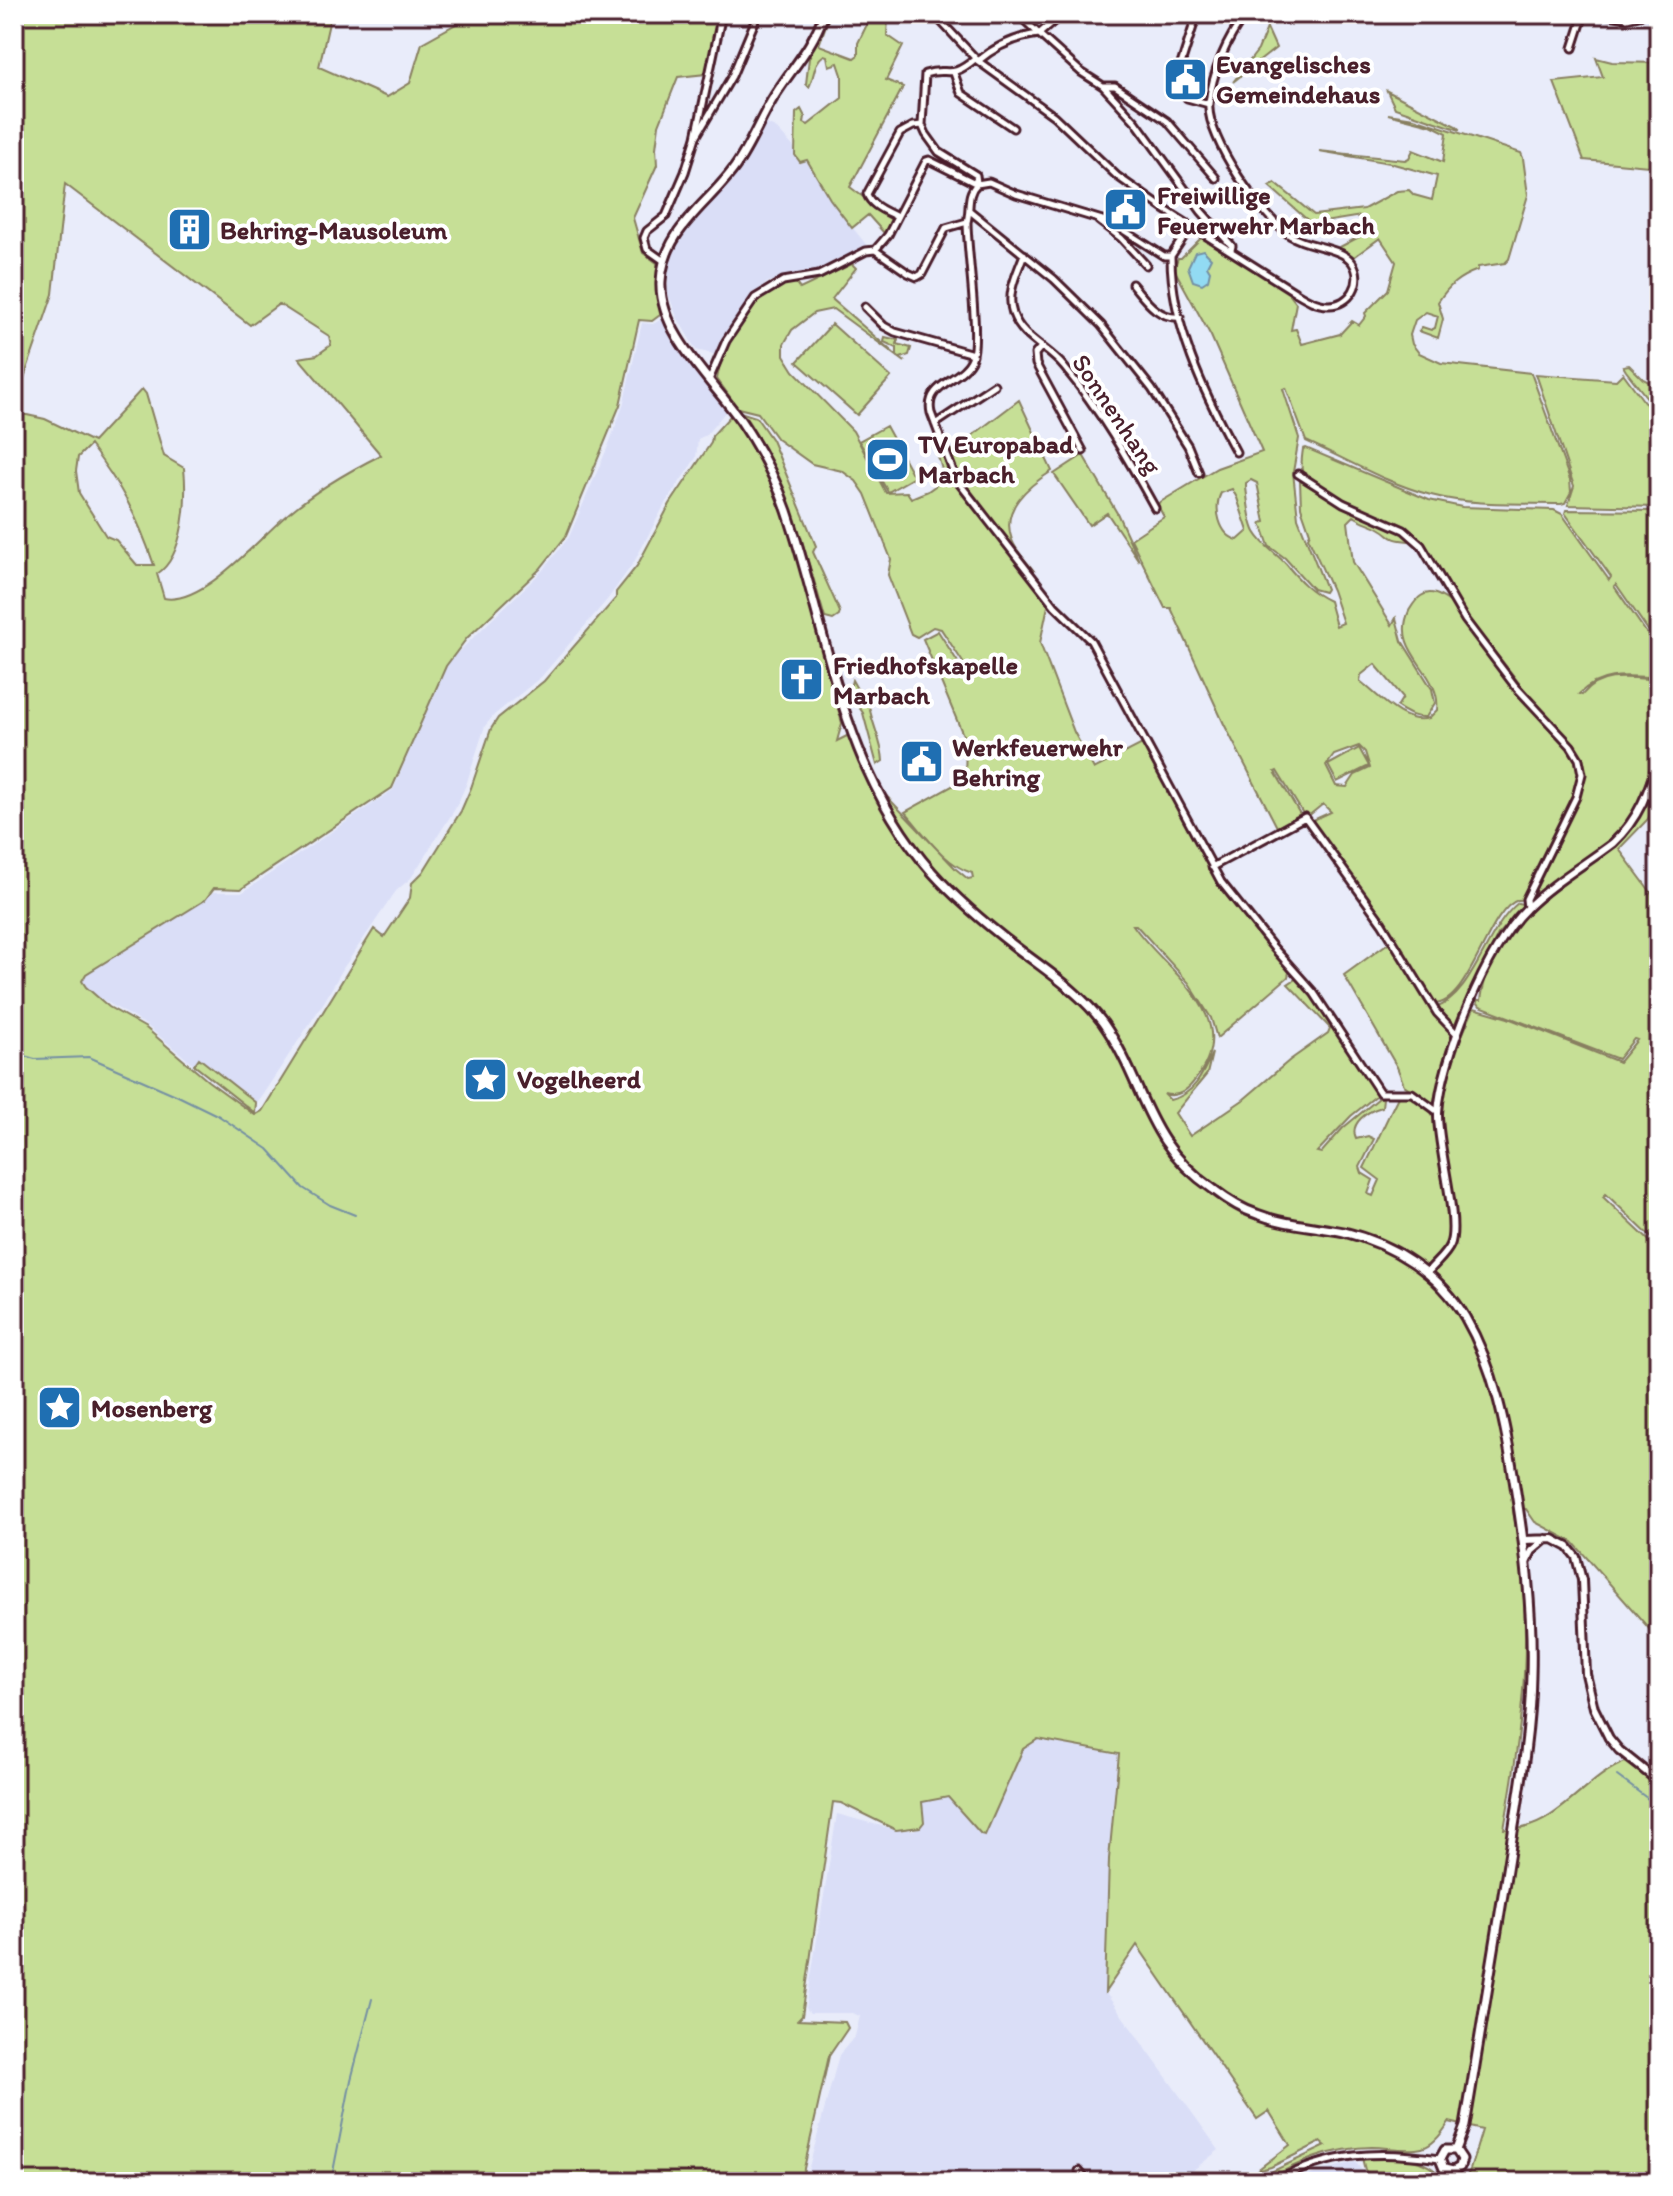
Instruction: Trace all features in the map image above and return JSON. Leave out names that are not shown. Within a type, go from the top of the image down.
[{"type":"main road","points":[[824,14],[808,50],[773,98],[738,163],[677,233],[664,261],[660,289],[663,306],[676,335],[744,425],[779,491],[859,754],[894,820],[928,867],[986,924],[1068,986],[1092,1010],[1123,1057],[1156,1130],[1181,1163],[1216,1192],[1255,1214],[1358,1236],[1394,1250],[1427,1273],[1459,1308],[1483,1352],[1494,1383],[1507,1433],[1524,1540],[1531,1618],[1531,1681],[1527,1733],[1467,2114],[1456,2150]]},
{"type":"main road","points":[[1445,2150],[1456,2150],[1462,2159],[1460,2167],[1453,2171],[1444,2169],[1440,2159],[1445,2150]]},
{"type":"main road","points":[[1453,2171],[1454,2182]]},
{"type":"street","points":[[664,261],[647,249],[644,238],[647,231],[659,224],[669,211],[685,172],[696,137],[722,14]]},
{"type":"street","points":[[696,137],[732,76],[758,14]]},
{"type":"street","points":[[934,14],[976,60],[1054,116],[1117,176],[1295,292],[1318,304],[1343,302],[1356,285],[1356,269],[1345,256],[1295,239],[1266,215],[1227,157],[1214,126],[1209,104],[1228,43],[1246,14]]},
{"type":"street","points":[[1018,14],[1081,72],[1103,86],[1136,122],[1201,211],[1229,239],[1231,250]]},
{"type":"street","points":[[1062,14],[1039,34],[1022,36],[1005,43],[954,73],[930,71],[925,74],[922,125],[932,146],[976,175],[977,184],[969,197],[967,222],[973,354],[960,373],[932,394],[929,402],[935,424],[956,479],[1055,606],[1091,641],[1212,867],[1252,922],[1323,1004],[1380,1093],[1412,1093],[1438,1112]]},
{"type":"street","points":[[1197,14],[1176,80],[1185,97],[1209,104]]},
{"type":"street","points":[[1573,48],[1584,14]]},
{"type":"street","points":[[1603,14],[1627,18],[1643,14]]},
{"type":"street","points":[[954,73],[961,93],[1013,128]]},
{"type":"street","points":[[1103,86],[1115,86],[1167,121],[1216,178]]},
{"type":"street","points":[[897,217],[869,200],[867,194],[900,133],[922,125]]},
{"type":"street","points":[[875,250],[888,235],[929,160],[977,184],[989,182],[1016,194],[1112,223],[1164,256],[1171,256]]},
{"type":"street","points":[[970,211],[1082,305],[1133,363],[1183,437],[1199,473]]},
{"type":"street","points":[[1098,220],[1121,238],[1146,265]]},
{"type":"street","points":[[709,380],[726,341],[755,298],[783,281],[825,273],[866,251],[875,250],[917,277],[922,274],[946,228],[967,222]]},
{"type":"street","points":[[1191,226],[1171,256],[1171,276],[1180,317],[1202,383],[1236,452]]},
{"type":"street","name":"Sonnenhang","points":[[1024,254],[1011,287],[1010,303],[1018,325],[1057,359],[1090,402],[1155,508]]},
{"type":"street","points":[[1132,284],[1161,314],[1170,318],[1180,317]]},
{"type":"street","points":[[865,307],[884,326],[895,332],[973,354]]},
{"type":"street","name":"Sonnenhang","points":[[1041,347],[1035,354],[1036,364],[1083,451]]},
{"type":"street","points":[[935,424],[994,385]]},
{"type":"street","points":[[1298,474],[1343,503],[1404,530],[1421,545],[1465,620],[1515,686],[1571,746],[1579,759],[1582,774],[1576,797],[1526,899],[1527,908]]},
{"type":"street","points":[[1427,1273],[1450,1247],[1452,1233],[1438,1112],[1442,1078],[1457,1034],[1499,942],[1527,908],[1613,843],[1624,831],[1645,799],[1659,757]]},
{"type":"street","points":[[1212,867],[1305,817],[1387,931],[1437,1013],[1457,1034]]},
{"type":"street","points":[[1526,1563],[1532,1551],[1546,1539]]},
{"type":"street","points":[[1524,1540],[1559,1542],[1568,1547],[1579,1564],[1589,1694],[1609,1738],[1627,1759],[1659,1782]]},
{"type":"street","points":[[1274,2182],[1317,2163],[1344,2156],[1375,2153],[1440,2159]]},
{"type":"street","points":[[1079,2171],[1088,2182]]},
{"type":"shaded area","points":[[765,123],[777,129],[810,165],[830,199],[868,247],[816,271],[768,282],[753,295],[723,339],[717,355],[696,350],[677,317],[667,291],[670,258],[679,235],[741,167]]},
{"type":"shaded area","points":[[662,319],[675,342],[727,410],[706,435],[698,439],[696,458],[666,502],[634,562],[607,600],[541,677],[485,726],[455,809],[411,878],[396,891],[344,967],[259,1100],[256,1103],[200,1059],[194,1065],[146,1025],[88,991],[82,981],[86,974],[213,892],[243,892],[393,790],[446,664],[542,571],[569,537],[623,406],[642,323],[653,324]]},
{"type":"shaded area","points":[[1038,1739],[1119,1754],[1109,1859],[1105,1992],[1219,2150],[1178,2182],[805,2182],[839,2055],[855,2036],[860,2016],[852,2013],[810,2013],[806,2008],[837,1814],[896,1830],[913,1830],[920,1827],[922,1802],[948,1797],[980,1834],[985,1835],[1023,1749]]},
{"type":"shaded area","points":[[1355,2162],[1372,2182],[1296,2182],[1317,2172]]},
{"type":"green space","points":[[14,14],[331,14],[319,67],[387,97],[410,83],[422,43],[474,14],[719,14],[706,74],[678,77],[659,125],[657,165],[633,218],[643,253],[657,263],[660,315],[652,321],[639,320],[620,405],[566,536],[540,569],[467,638],[446,666],[392,788],[241,889],[214,888],[205,900],[86,974],[82,981],[109,1007],[146,1028],[208,1081],[255,1115],[262,1111],[374,929],[384,937],[410,898],[412,883],[423,872],[461,811],[491,729],[498,718],[544,681],[616,598],[616,592],[637,566],[670,504],[711,443],[712,436],[731,415],[761,457],[791,529],[842,723],[837,741],[849,735],[869,784],[882,804],[878,787],[956,869],[968,879],[973,878],[972,873],[944,856],[905,812],[965,779],[966,742],[923,639],[938,631],[963,670],[966,667],[941,629],[933,627],[917,637],[911,634],[888,575],[891,559],[865,494],[856,481],[842,471],[812,464],[777,439],[758,413],[738,408],[717,379],[734,332],[766,293],[795,282],[800,289],[852,264],[856,268],[832,299],[897,356],[897,348],[884,342],[885,337],[911,348],[909,355],[900,358],[905,362],[833,309],[814,313],[792,330],[784,344],[784,355],[794,371],[853,431],[886,493],[907,492],[911,498],[942,481],[943,473],[934,443],[938,440],[944,457],[1019,400],[1052,471],[1018,500],[1013,508],[1009,529],[1014,544],[1034,571],[1032,573],[1049,601],[1040,643],[1074,732],[1094,769],[1146,742],[1209,869],[1289,972],[1288,977],[1217,1038],[1211,1018],[1189,983],[1133,925],[1195,996],[1206,1015],[1211,1035],[1208,1057],[1189,1087],[1181,1093],[1164,1094],[1170,1100],[1185,1094],[1201,1076],[1212,1053],[1207,1074],[1175,1113],[1190,1136],[1243,1100],[1328,1033],[1330,1028],[1288,984],[1297,978],[1313,995],[1377,1095],[1351,1116],[1317,1152],[1321,1153],[1343,1128],[1383,1098],[1382,1107],[1365,1115],[1357,1123],[1354,1133],[1356,1139],[1368,1136],[1374,1139],[1360,1167],[1362,1173],[1373,1180],[1368,1194],[1373,1196],[1380,1180],[1364,1168],[1399,1095],[1409,1095],[1430,1110],[1435,1120],[1448,1214],[1454,1216],[1441,1112],[1453,1056],[1474,1008],[1508,1018],[1619,1062],[1637,1040],[1634,1039],[1618,1059],[1480,1006],[1476,1000],[1481,1000],[1487,973],[1498,949],[1513,928],[1618,841],[1647,802],[1652,809],[1648,819],[1619,849],[1659,903],[1659,1245],[1606,1194],[1603,1197],[1659,1250],[1659,1636],[1652,1632],[1573,1542],[1535,1522],[1526,1509],[1513,1511],[1524,1592],[1524,1670],[1517,1749],[1504,1829],[1538,1823],[1595,1780],[1625,1762],[1659,1786],[1659,2182],[1464,2182],[1482,2130],[1449,2122],[1434,2141],[1422,2148],[1344,2150],[1302,2162],[1259,2182],[1260,2177],[1326,2146],[1321,2142],[1271,2167],[1256,2171],[1290,2145],[1269,2111],[1257,2119],[1137,1945],[1105,1992],[1109,1859],[1119,1754],[1038,1739],[1023,1749],[985,1835],[948,1797],[922,1802],[924,1822],[920,1827],[896,1830],[833,1802],[802,2016],[798,2020],[845,2022],[848,2028],[829,2056],[801,2182],[14,2182]],"holes":[[[65,184],[250,325],[279,304],[329,336],[331,345],[317,355],[299,358],[381,455],[310,497],[213,581],[179,598],[164,598],[157,574],[166,565],[179,540],[184,510],[184,468],[164,456],[146,394],[142,389],[93,442],[45,419],[18,413],[14,407],[53,294]],[[90,445],[128,502],[154,565],[137,565],[116,540],[106,536],[79,493],[78,457]]]},
{"type":"green space","points":[[827,14],[830,14],[819,45],[854,58],[858,55],[858,43],[872,14],[895,14],[888,19],[887,35],[903,46],[886,80],[903,87],[850,187],[891,218],[885,234],[868,215],[852,228],[807,160],[800,162],[795,155],[796,113],[801,109],[804,123],[808,125],[842,98],[842,75],[838,63],[829,66],[827,56],[818,61],[809,87],[806,84],[809,58]]},
{"type":"green space","points":[[1267,28],[1276,48],[1233,82],[1258,50]]},
{"type":"green space","points":[[1596,58],[1612,62],[1659,63],[1659,167],[1584,160],[1554,82],[1603,77]]},
{"type":"green space","points":[[1387,91],[1456,126],[1460,130],[1395,108]]},
{"type":"green space","points":[[1388,114],[1414,118],[1521,153],[1528,195],[1509,259],[1505,263],[1478,267],[1478,270],[1455,282],[1438,302],[1443,319],[1438,338],[1419,331],[1422,327],[1435,328],[1438,316],[1426,312],[1415,320],[1410,335],[1412,344],[1419,353],[1441,363],[1531,373],[1570,480],[1571,492],[1565,503],[1561,504],[1496,503],[1447,499],[1399,484],[1306,441],[1286,388],[1283,389],[1299,438],[1293,472],[1298,518],[1326,589],[1324,592],[1313,589],[1285,558],[1269,546],[1261,523],[1265,522],[1257,483],[1251,480],[1246,483],[1246,488],[1255,532],[1305,585],[1329,601],[1336,626],[1343,623],[1308,537],[1310,533],[1301,507],[1300,481],[1321,493],[1323,489],[1303,474],[1303,449],[1429,500],[1462,507],[1554,510],[1562,514],[1609,580],[1611,577],[1565,513],[1566,510],[1659,511],[1659,646],[1616,584],[1614,586],[1659,651],[1659,678],[1606,678],[1579,694],[1608,679],[1659,680],[1659,743],[1638,806],[1620,831],[1602,847],[1530,899],[1518,900],[1507,907],[1458,990],[1446,1000],[1433,1004],[1393,937],[1311,821],[1331,812],[1323,804],[1307,817],[1304,815],[1277,771],[1300,814],[1277,827],[1224,724],[1171,608],[1165,608],[1131,539],[1164,517],[1157,504],[1217,468],[1262,452],[1211,336],[1174,269],[1178,258],[1202,237],[1286,290],[1296,303],[1291,330],[1296,329],[1302,344],[1340,334],[1352,321],[1359,325],[1365,313],[1388,290],[1396,262],[1380,238],[1354,257],[1340,247],[1374,229],[1361,216],[1312,224],[1269,186],[1275,183],[1314,215],[1364,209],[1397,191],[1409,190],[1414,195],[1432,200],[1437,176],[1390,163],[1319,151],[1405,160],[1413,150],[1443,162],[1447,133],[1431,125]],"holes":[[[1232,489],[1248,531],[1238,540],[1226,533],[1218,513],[1221,493]],[[1354,516],[1393,538],[1409,541],[1413,534],[1421,541],[1433,557],[1456,603],[1526,693],[1520,697],[1450,602],[1432,593],[1415,601],[1405,626],[1411,650],[1432,684],[1437,710],[1429,718],[1410,718],[1392,708],[1360,681],[1361,675],[1375,664],[1403,697],[1397,707],[1414,716],[1426,717],[1435,703],[1432,689],[1402,641],[1396,618],[1392,625],[1353,562],[1348,522]],[[1359,746],[1365,752],[1370,768],[1355,775],[1347,787],[1336,786],[1326,766],[1334,755]]]},
{"type":"green space","points":[[832,324],[891,377],[857,415],[797,362]]},
{"type":"green space","points":[[1629,365],[1643,379],[1659,387],[1659,413],[1623,366]]},
{"type":"green space","points":[[1623,373],[1659,422],[1659,507],[1568,505],[1574,486],[1536,374],[1616,380]]},
{"type":"green space","points":[[743,413],[756,417],[772,440],[816,546],[813,552],[840,612],[833,620],[825,618],[801,538],[771,461]]},
{"type":"green space","name":"TV Europabad Marbach","points":[[886,426],[914,477],[888,492],[859,441]]},
{"type":"green space","points":[[1083,455],[1117,513],[1139,561],[1107,513],[1089,525],[1054,474]]},
{"type":"green space","points":[[852,680],[862,698],[868,696],[882,753],[883,761],[877,765],[863,713],[849,692]]},
{"type":"green space","points":[[1359,748],[1369,766],[1337,782],[1328,765]]},
{"type":"green space","points":[[1518,903],[1522,907],[1498,934],[1455,1029],[1435,1008],[1460,990],[1497,928]]},
{"type":"green space","points":[[1391,941],[1436,1014],[1454,1034],[1445,1055],[1433,1104],[1404,1085],[1397,1067],[1344,975]]},
{"type":"green space","points":[[199,1058],[256,1103],[255,1113],[194,1065]]},
{"type":"green space","points":[[1370,2156],[1422,2163],[1438,2174],[1443,2182],[1375,2182],[1365,2170],[1362,2158]]},
{"type":"water","points":[[1203,250],[1211,258],[1207,266],[1210,271],[1208,280],[1202,284],[1193,281],[1188,267],[1195,252]]},
{"type":"waterway","points":[[14,1053],[35,1059],[89,1057],[176,1095],[219,1116],[268,1149],[303,1188],[330,1205],[355,1215]]},
{"type":"waterway","points":[[1617,1776],[1659,1807]]},
{"type":"waterway","points":[[331,2182],[351,2080],[372,1999]]},
{"type":"place","name":"Evangelisches Gemeindehaus","points":[[1185,79]]},
{"type":"place","name":"Freiwillige Feuerwehr Marbach","points":[[1126,210]]},
{"type":"place","name":"Behring-Mausoleum","points":[[189,230]]},
{"type":"place","name":"TV Europabad Marbach","points":[[887,459]]},
{"type":"place","name":"Friedhofskapelle Marbach","points":[[802,680]]},
{"type":"place","name":"Werkfeuerwehr Behring","points":[[921,762]]},
{"type":"place","name":"Vogelheerd","points":[[486,1079]]},
{"type":"place","name":"Mosenberg","points":[[60,1408]]}]
